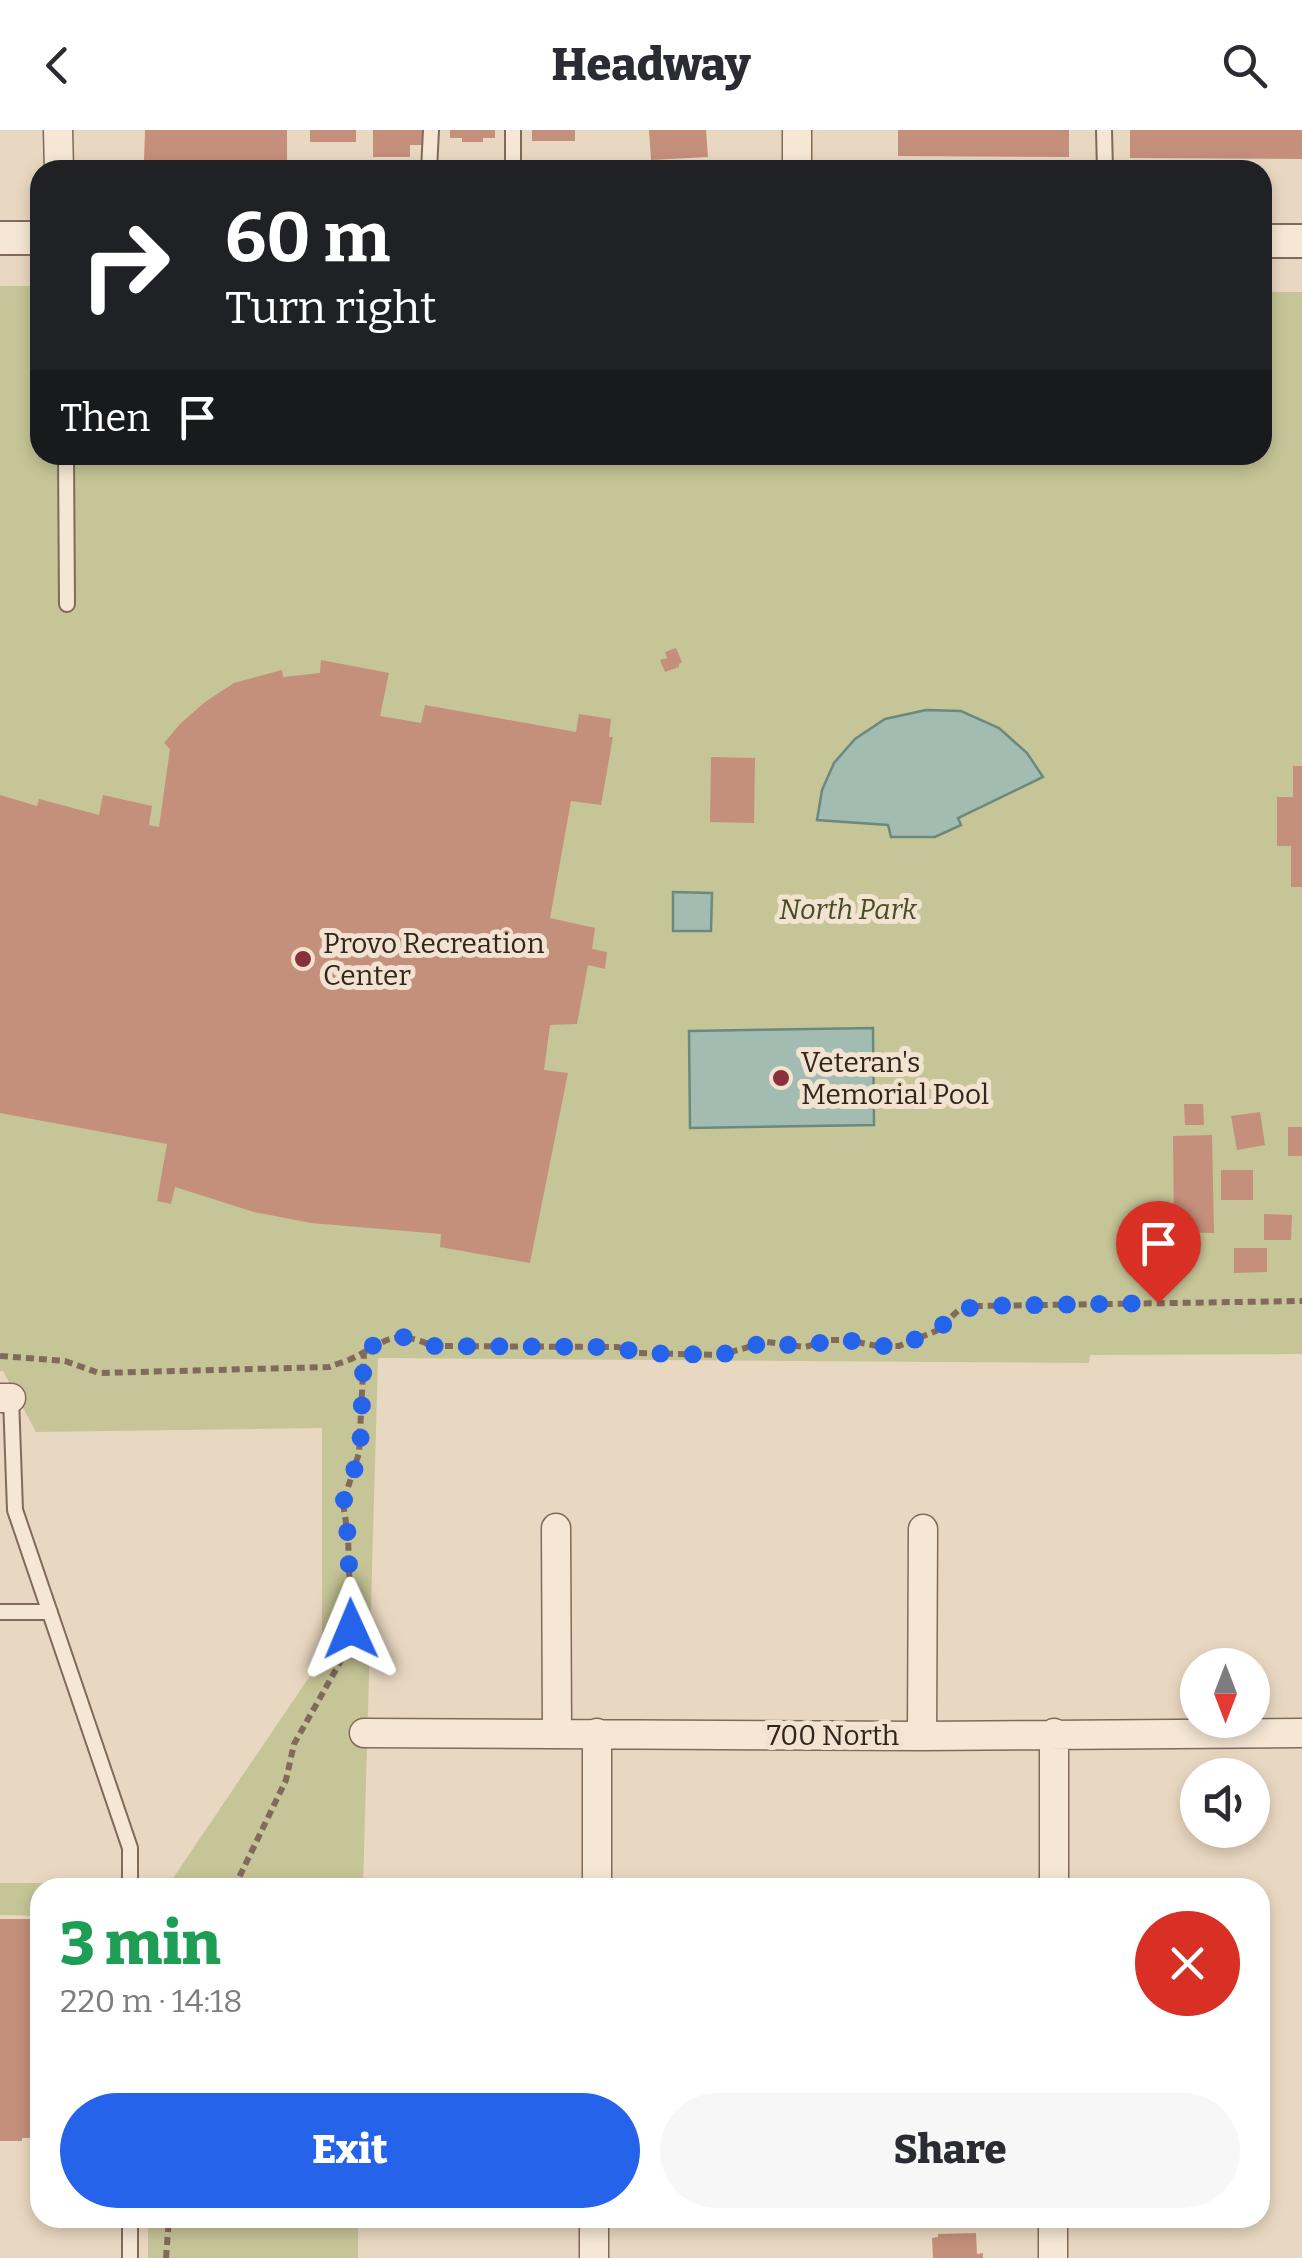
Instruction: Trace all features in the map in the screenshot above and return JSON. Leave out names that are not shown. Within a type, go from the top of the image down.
[{"type":"street","points":[[58,130],[59,160]]},
{"type":"street","points":[[797,130],[797,160]]},
{"type":"street","points":[[0,238],[30,238]]},
{"type":"street","points":[[1272,242],[1302,241]]},
{"type":"street","points":[[556,1528],[557,1734]]},
{"type":"street","points":[[922,1736],[923,1529]]},
{"type":"street","name":"700 North","points":[[364,1734],[1302,1734]]},
{"type":"street","points":[[596,1878],[597,1734]]},
{"type":"street","points":[[1054,1734],[1054,1878]]},
{"type":"street","points":[[594,2228],[594,2258]]},
{"type":"street","points":[[1053,2228],[1053,2258]]},
{"type":"lane","points":[[430,160],[431,130]]},
{"type":"lane","points":[[513,130],[513,160]]},
{"type":"lane","points":[[1104,130],[1105,160]]},
{"type":"lane","points":[[66,465],[68,604]]},
{"type":"lane","points":[[5,1398],[16,1510],[130,1848],[130,1878]]},
{"type":"lane","points":[[0,1612],[50,1612]]},
{"type":"lane","points":[[130,2228],[130,2258]]},
{"type":"path","points":[[0,1356],[65,1362],[98,1373],[328,1367],[399,1336],[433,1346],[618,1347],[638,1353],[720,1355],[766,1342],[805,1347],[847,1340],[899,1346],[936,1331],[960,1310],[979,1306],[1302,1301]]},
{"type":"path","points":[[239,1878],[286,1780],[294,1744],[343,1657],[351,1629],[343,1503],[360,1453],[364,1351]]},
{"type":"path","points":[[166,2258],[168,2228]]},
{"type":"green space","name":"North Park","points":[[0,286],[30,286],[30,465],[1272,465],[1272,292],[1302,292],[1302,1354],[1090,1355],[1089,1363],[378,1358],[363,1878],[173,1878],[322,1658],[322,1428],[36,1432],[0,1371]]},
{"type":"green space","points":[[0,1883],[30,1883],[30,1916],[0,1915]]},
{"type":"green space","points":[[148,2228],[358,2228],[358,2258],[148,2258]]},
{"type":"shaded area","points":[[926,710],[961,711],[999,728],[1027,753],[1043,777],[958,818],[961,825],[935,837],[891,837],[888,825],[817,820],[822,790],[834,763],[855,739],[885,719]]},
{"type":"shaded area","points":[[673,892],[712,893],[711,931],[673,931]]},
{"type":"shaded area","name":"Veteran's Memorial Pool","points":[[873,1028],[874,1125],[690,1128],[689,1031]]},
{"type":"building","points":[[145,130],[287,130],[287,160],[144,160]]},
{"type":"building","points":[[310,130],[356,130],[356,142],[310,142]]},
{"type":"building","points":[[373,130],[422,130],[422,145],[410,145],[410,157],[373,157]]},
{"type":"building","points":[[450,130],[495,130],[495,138],[462,142],[462,138],[450,138]]},
{"type":"building","points":[[532,130],[575,130],[575,141],[532,141]]},
{"type":"building","points":[[649,130],[706,130],[708,157],[651,160]]},
{"type":"building","points":[[898,130],[1069,130],[1069,157],[898,156]]},
{"type":"building","points":[[1130,130],[1302,130],[1302,159],[1130,158]]},
{"type":"building","points":[[676,648],[682,662],[665,672],[660,660],[667,658],[665,652]]},
{"type":"building","name":"Provo Recreation Center","points":[[321,660],[389,673],[380,716],[421,723],[425,705],[576,732],[579,714],[611,719],[609,737],[613,737],[601,805],[571,801],[550,918],[595,928],[592,949],[607,952],[605,969],[588,965],[577,1024],[550,1025],[544,1070],[568,1073],[530,1263],[440,1247],[441,1234],[311,1223],[254,1212],[175,1187],[171,1204],[157,1201],[167,1144],[0,1113],[0,795],[37,806],[39,799],[99,815],[103,795],[152,806],[149,825],[159,827],[170,749],[164,743],[180,724],[234,683],[282,670],[283,677],[320,673]]},
{"type":"building","points":[[711,757],[755,758],[754,823],[710,822]]},
{"type":"building","points":[[1293,766],[1302,766],[1302,887],[1291,887],[1291,846],[1277,846],[1277,797],[1293,797]]},
{"type":"building","points":[[1184,1104],[1203,1104],[1204,1125],[1185,1125]]},
{"type":"building","points":[[1260,1112],[1265,1145],[1237,1150],[1231,1116]]},
{"type":"building","points":[[1288,1127],[1302,1127],[1302,1156],[1288,1156]]},
{"type":"building","points":[[1212,1135],[1214,1233],[1174,1232],[1173,1136]]},
{"type":"building","points":[[1221,1170],[1253,1170],[1253,1200],[1221,1200]]},
{"type":"building","points":[[1264,1214],[1292,1215],[1291,1240],[1264,1240]]},
{"type":"building","points":[[1234,1248],[1267,1248],[1267,1272],[1234,1273]]},
{"type":"building","points":[[0,1919],[30,1919],[30,2138],[0,2141]]},
{"type":"building","points":[[976,2233],[977,2254],[983,2253],[983,2258],[933,2258],[932,2238],[938,2234]]},
{"type":"place","name":"Provo Recreation Center","points":[[303,959]]},
{"type":"place","name":"Veteran's Memorial Pool","points":[[781,1078]]},
{"type":"route","points":[[351,1629],[343,1503],[360,1453],[364,1351],[379,1342],[399,1336],[433,1346],[618,1347],[638,1353],[720,1355],[766,1342],[805,1347],[847,1340],[899,1346],[936,1331],[960,1310],[979,1306],[1158,1303]]}]
